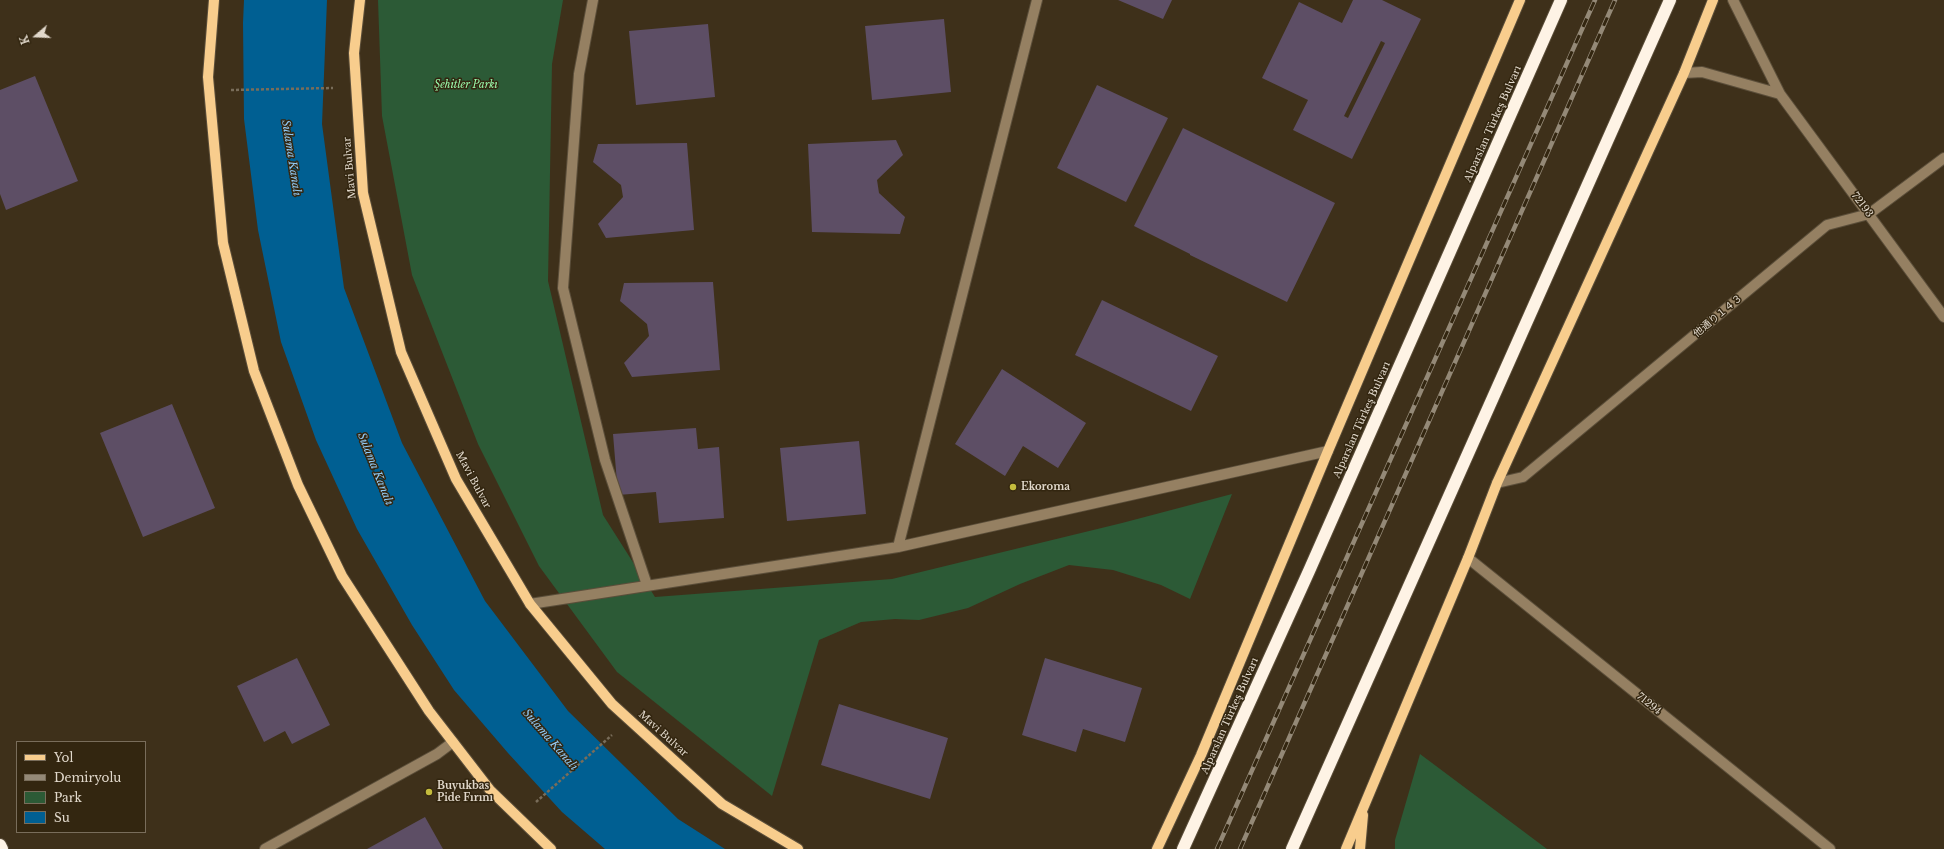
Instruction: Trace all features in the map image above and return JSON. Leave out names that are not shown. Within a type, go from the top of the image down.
[{"type":"highway","name":"Alparslan Türkeş Bulvarı","points":[[1183,849],[1309,571],[1561,0]]},
{"type":"highway","points":[[1292,849],[1670,0]]},
{"type":"highway","points":[[0,845],[2,849]]},
{"type":"main road","points":[[214,0],[208,77],[223,243],[254,371],[298,485],[342,576],[429,711],[490,790],[551,849]]},
{"type":"main road","name":"Mavi Bulvar","points":[[360,0],[354,53],[363,193],[401,352],[456,479],[530,604],[612,704],[722,804],[798,849]]},
{"type":"main road","name":"Alparslan Türkeş Bulvarı","points":[[1157,849],[1202,755],[1328,452],[1520,0]]},
{"type":"main road","points":[[1346,849],[1468,558],[1497,483],[1684,73],[1713,0]]},
{"type":"main road","points":[[1360,849],[1365,801]]},
{"type":"street","points":[[593,0],[580,74],[563,288],[605,460],[648,585]]},
{"type":"street","points":[[898,547],[1037,0]]},
{"type":"street","name":"72193","points":[[1733,0],[1780,94],[1944,317]]},
{"type":"street","points":[[1684,73],[1702,72],[1780,94]]},
{"type":"street","name":"他通り１４３","points":[[1497,483],[1523,477],[1827,225],[1869,214],[1944,158]]},
{"type":"street","points":[[530,604],[898,547],[1328,452]]},
{"type":"street","name":"71294","points":[[1468,558],[1830,849]]},
{"type":"street","points":[[265,849],[437,754],[453,742]]},
{"type":"path","points":[[230,90],[333,88]]},
{"type":"path","points":[[535,804],[613,734]]},
{"type":"green space","name":"Şehitler Parkı","points":[[378,0],[563,0],[552,64],[548,281],[603,515],[655,597],[892,579],[1122,523],[1232,494],[1190,599],[1161,585],[1113,570],[1069,565],[1020,584],[968,608],[919,620],[895,619],[861,622],[819,640],[772,796],[617,672],[539,566],[478,444],[412,275],[382,116]]},
{"type":"green space","points":[[1420,754],[1547,849],[1395,849],[1395,840]]},
{"type":"water","name":"Sulama Kanalı","points":[[244,0],[327,0],[322,124],[344,288],[402,443],[485,601],[568,711],[678,819],[725,849],[605,849],[562,812],[508,753],[454,690],[412,625],[357,529],[316,440],[281,342],[258,230],[244,119]]},
{"type":"building","points":[[1118,0],[1172,0],[1163,19]]},
{"type":"building","points":[[1353,0],[1382,0],[1421,19],[1352,159],[1293,130],[1308,100],[1262,78],[1299,2],[1342,23]],"holes":[[[1381,41],[1385,43],[1348,118],[1344,116]]]},
{"type":"building","points":[[944,19],[951,92],[872,100],[865,26]]},
{"type":"building","points":[[708,24],[715,97],[636,105],[629,31]]},
{"type":"building","points":[[35,76],[78,181],[6,210],[0,194],[0,90]]},
{"type":"building","points":[[1097,85],[1168,118],[1126,202],[1057,168]]},
{"type":"building","points":[[1183,128],[1335,203],[1287,302],[1134,226]]},
{"type":"building","points":[[896,140],[903,155],[877,180],[879,193],[905,217],[900,234],[812,232],[808,144]]},
{"type":"building","points":[[687,143],[694,230],[606,238],[598,224],[623,197],[621,185],[593,162],[598,144]]},
{"type":"building","points":[[713,282],[720,370],[632,377],[624,363],[649,336],[647,324],[620,301],[624,283]]},
{"type":"building","points":[[1102,300],[1218,356],[1191,411],[1075,355]]},
{"type":"building","points":[[1002,369],[1086,423],[1058,468],[1023,446],[1005,476],[955,444]]},
{"type":"building","points":[[172,404],[215,508],[143,537],[100,433]]},
{"type":"building","points":[[696,428],[698,449],[719,447],[724,518],[659,523],[656,492],[618,495],[613,434]]},
{"type":"building","points":[[859,441],[866,514],[787,521],[780,448]]},
{"type":"building","points":[[297,658],[330,725],[292,744],[285,731],[264,742],[237,686]]},
{"type":"building","points":[[1045,658],[1142,688],[1125,742],[1083,729],[1076,752],[1022,735]]},
{"type":"building","points":[[839,704],[948,738],[930,799],[821,765]]},
{"type":"building","points":[[425,817],[443,849],[367,849]]},
{"type":"railway","points":[[1217,849],[1595,0]]},
{"type":"railway","points":[[1240,849],[1615,0]]},
{"type":"place","name":"Ekoroma","points":[[1013,487]]},
{"type":"place","name":"Buyukbas Pide Fırını","points":[[429,792]]}]
